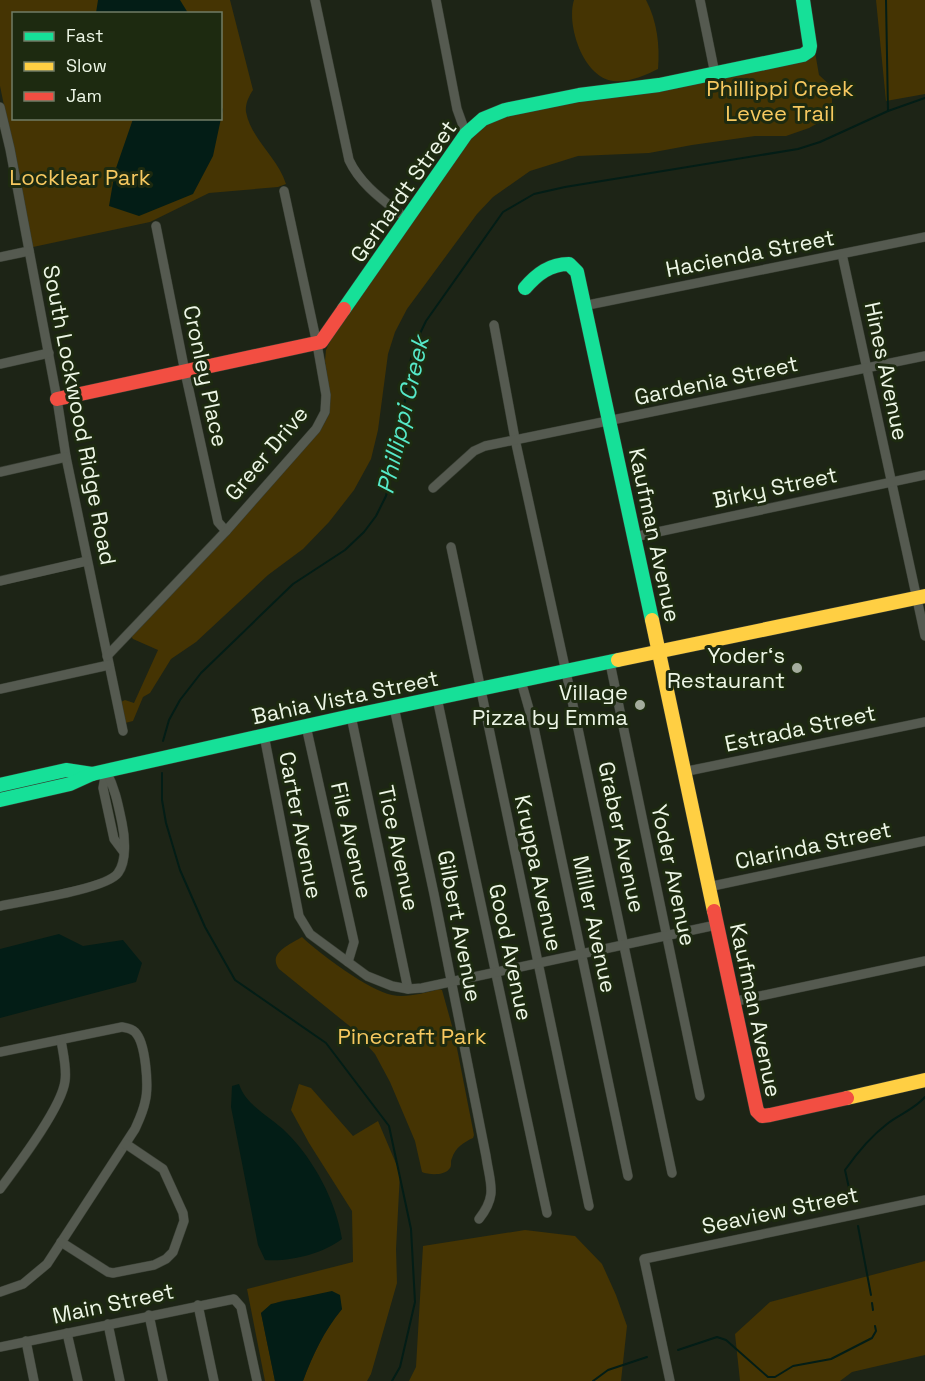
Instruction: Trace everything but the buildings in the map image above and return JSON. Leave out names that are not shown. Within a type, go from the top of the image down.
[{"type":"street","points":[[315,0],[349,160],[365,184],[408,220]]},
{"type":"street","points":[[437,0],[457,109],[466,134]]},
{"type":"street","points":[[700,0],[715,74]]},
{"type":"street","name":"Gerhardt Street","points":[[317,344],[330,331],[466,134],[483,119],[506,110],[579,95],[660,85],[798,57],[809,51],[810,42],[803,0]]},
{"type":"street","name":"South Lockwood Ridge Road","points":[[0,107],[49,353],[66,457],[123,731]]},
{"type":"street","points":[[0,152],[10,150]]},
{"type":"street","name":"Greer Drive","points":[[108,660],[226,531],[316,429],[323,418],[326,395],[284,191]]},
{"type":"street","name":"Cronley Place","points":[[156,226],[218,522],[226,531]]},
{"type":"street","name":"Hacienda Street","points":[[584,306],[925,237]]},
{"type":"street","points":[[0,257],[29,250]]},
{"type":"street","name":"Hines Avenue","points":[[842,254],[891,482],[921,597],[925,636]]},
{"type":"street","name":"Kaufman Avenue","points":[[525,288],[543,271],[559,265],[569,264],[577,272],[755,1108],[759,1114],[770,1115],[925,1080]]},
{"type":"street","name":"Graber Avenue","points":[[494,325],[515,439],[672,1173]]},
{"type":"street","points":[[57,399],[317,344]]},
{"type":"street","points":[[0,364],[49,353]]},
{"type":"street","name":"Gardenia Street","points":[[515,439],[925,356]]},
{"type":"street","points":[[433,488],[474,451],[515,439]]},
{"type":"street","points":[[0,472],[66,457]]},
{"type":"street","name":"Birky Street","points":[[634,537],[925,475]]},
{"type":"street","name":"Kruppa Avenue","points":[[451,547],[589,1206]]},
{"type":"street","points":[[0,581],[87,561]]},
{"type":"street","name":"Bahia Vista Street","points":[[0,800],[70,784],[92,774],[264,735],[921,597]]},
{"type":"street","points":[[0,689],[108,660]]},
{"type":"street","name":"Yoder Avenue","points":[[610,663],[700,1096]]},
{"type":"street","name":"Miller Avenue","points":[[521,681],[533,723],[627,1176]]},
{"type":"street","name":"Good Avenue","points":[[437,698],[547,1213]]},
{"type":"street","name":"Gilbert Avenue","points":[[394,707],[452,983],[492,1197],[479,1220]]},
{"type":"street","name":"Tice Avenue","points":[[351,716],[408,989]]},
{"type":"street","name":"Estrada Street","points":[[683,772],[925,722]]},
{"type":"street","name":"File Avenue","points":[[306,726],[354,942],[354,949],[348,962]]},
{"type":"street","name":"Carter Avenue","points":[[264,735],[297,908],[303,923],[310,934],[376,980],[408,989]]},
{"type":"street","name":"Bahia Vista Street","points":[[0,785],[66,771],[92,774]]},
{"type":"street","points":[[0,906],[106,882],[113,878],[121,868],[124,834],[114,787],[106,771]]},
{"type":"street","name":"Clarinda Street","points":[[708,887],[925,841]]},
{"type":"street","points":[[408,989],[452,983],[716,925]]},
{"type":"street","points":[[732,1002],[925,961]]},
{"type":"street","points":[[0,1052],[122,1027],[131,1029],[140,1041],[147,1073],[147,1089],[142,1115],[126,1144],[61,1242],[46,1264],[30,1279],[14,1288],[0,1292]]},
{"type":"street","points":[[0,1189],[64,1091],[66,1075],[61,1040]]},
{"type":"street","points":[[61,1242],[113,1274],[154,1265],[166,1259],[173,1252],[184,1221],[167,1174],[126,1144]]},
{"type":"street","name":"Seaview Street","points":[[670,1381],[644,1259],[925,1200]]},
{"type":"street","name":"Main Street","points":[[0,1347],[234,1299],[241,1307],[256,1381]]},
{"type":"street","points":[[198,1305],[214,1381]]},
{"type":"street","points":[[149,1315],[164,1381]]},
{"type":"street","points":[[108,1324],[120,1381]]},
{"type":"street","points":[[67,1333],[78,1381]]},
{"type":"street","points":[[26,1341],[34,1381]]},
{"type":"green space","name":"Locklear Park","points":[[0,0],[230,0],[253,90],[246,106],[249,122],[286,184],[278,187],[209,193],[150,222],[33,247],[0,86]]},
{"type":"green space","points":[[574,0],[646,0],[657,33],[658,69],[625,81],[613,81],[593,70],[585,60],[575,36],[572,23]]},
{"type":"green space","points":[[876,0],[925,0],[925,94],[886,101]]},
{"type":"green space","name":"Phillippi Creek Levee Trail","points":[[815,52],[819,75],[832,87],[832,104],[827,118],[809,128],[786,136],[755,136],[649,153],[578,156],[530,171],[493,197],[477,214],[407,309],[395,332],[388,354],[378,430],[371,459],[354,490],[329,522],[303,549],[268,575],[196,642],[171,659],[150,693],[143,697],[133,721],[125,723],[121,702],[125,700],[134,703],[158,650],[131,636],[253,507],[320,431],[330,413],[325,361],[326,350],[331,339],[465,141],[493,118]]},
{"type":"green space","name":"Pinecraft Park","points":[[302,937],[320,953],[382,992],[403,996],[442,990],[454,1033],[474,1135],[455,1151],[448,1171],[437,1174],[422,1172],[415,1141],[390,1082],[375,1054],[352,1028],[279,969],[276,963],[278,954]]},
{"type":"green space","points":[[299,1084],[311,1088],[353,1136],[378,1121],[400,1173],[396,1249],[397,1283],[367,1381],[303,1381],[320,1343],[342,1309],[300,1299],[280,1302],[261,1313],[275,1381],[265,1381],[247,1289],[353,1262],[352,1211],[291,1110]]},
{"type":"green space","points":[[525,1230],[575,1236],[602,1264],[627,1326],[621,1381],[409,1381],[416,1367],[423,1246]]},
{"type":"green space","points":[[925,1261],[925,1355],[852,1372],[840,1381],[740,1381],[735,1334],[770,1302]]},
{"type":"water","points":[[98,0],[180,0],[187,12],[96,12]]},
{"type":"water","points":[[133,120],[221,120],[213,156],[193,194],[139,216],[109,206],[115,171]]},
{"type":"water","points":[[59,934],[83,946],[123,940],[142,963],[136,982],[0,1018],[0,949]]},
{"type":"water","points":[[239,1084],[247,1099],[287,1133],[315,1168],[335,1210],[342,1239],[325,1249],[305,1256],[285,1260],[265,1260],[258,1245],[231,1107],[232,1086]]},
{"type":"water","points":[[332,1291],[340,1295],[342,1309],[320,1343],[303,1381],[275,1381],[261,1313],[271,1304]]},
{"type":"waterway","points":[[886,0],[888,111]]},
{"type":"waterway","name":"Phillippi Creek","points":[[163,741],[169,720],[180,700],[201,673],[293,584],[345,550],[364,532],[376,516],[386,496],[401,432],[409,367],[414,346],[426,321],[503,212],[534,194],[565,187],[798,149],[925,98]]},
{"type":"waterway","name":"Phillippi Creek","points":[[162,773],[162,800],[166,823],[180,870],[205,927],[235,980],[326,1043],[389,1126],[411,1229],[415,1302],[400,1367],[392,1381]]},
{"type":"waterway","points":[[851,1197],[845,1170],[881,1129],[925,1097]]},
{"type":"waterway","points":[[858,1226],[871,1295]]},
{"type":"waterway","points":[[872,1303],[873,1310]]},
{"type":"waterway","points":[[678,1350],[717,1337],[726,1340],[768,1377],[775,1377],[793,1366],[831,1359],[872,1338],[876,1331],[875,1326]]},
{"type":"waterway","points":[[593,1381],[608,1370],[647,1357]]},
{"type":"traffic: fast","points":[[344,309],[466,134],[483,119],[505,110],[579,95],[659,85],[803,55],[809,51],[810,46],[803,0]]},
{"type":"traffic: fast","points":[[525,288],[539,274],[562,264],[569,264],[577,272],[652,620]]},
{"type":"traffic: fast","points":[[0,800],[70,784],[92,774],[351,716],[618,660]]},
{"type":"traffic: fast","points":[[0,785],[66,770],[92,774]]},
{"type":"traffic: slow","points":[[618,660],[925,596]]},
{"type":"traffic: slow","points":[[652,620],[714,911]]},
{"type":"traffic: slow","points":[[847,1098],[925,1080]]},
{"type":"traffic: jam","points":[[57,399],[321,342],[344,309]]},
{"type":"traffic: jam","points":[[714,911],[757,1111],[762,1116],[770,1115],[847,1098]]},
{"type":"place","name":"Yoder‘s Restaurant","points":[[797,668]]},
{"type":"place","name":"Village Pizza by Emma","points":[[640,705]]}]
